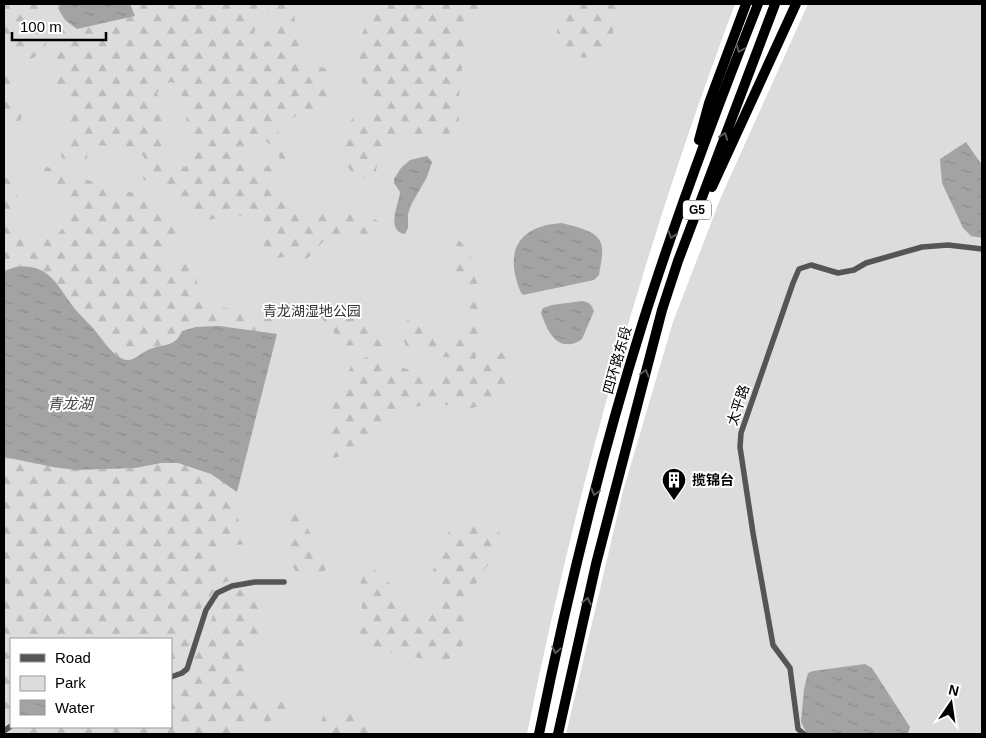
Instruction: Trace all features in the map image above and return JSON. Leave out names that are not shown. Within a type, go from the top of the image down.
[{"type":"highway","points":[[684,201],[709,103],[746,4]]},
{"type":"highway","name":"四环路东段","points":[[539,734],[559,635],[580,548],[615,416],[642,325],[727,82],[758,4]]},
{"type":"highway","name":"G5","points":[[558,734],[596,564],[662,310],[678,261],[775,4]]},
{"type":"highway","points":[[678,261],[796,4]]},
{"type":"street","name":"太平路","points":[[804,734],[798,728],[790,668],[773,644],[740,447],[741,433],[793,282],[799,270],[811,265],[838,273],[854,270],[866,263],[922,247],[948,245],[982,249]]},
{"type":"street","points":[[172,677],[182,673],[186,669],[206,610],[217,593],[232,586],[256,582],[284,582]]},
{"type":"green space","name":"青龙湖湿地公园","points":[[4,4],[735,4],[672,183],[616,365],[568,549],[527,734],[4,734]]},
{"type":"green space","points":[[4,4],[43,4],[42,19],[46,42],[43,49],[33,58],[24,61],[12,60],[4,45]]},
{"type":"green space","points":[[51,4],[60,4],[59,10],[134,16],[130,4],[256,4],[259,14],[252,43],[258,44],[272,40],[274,36],[274,26],[267,14],[269,4],[287,4],[294,15],[302,63],[306,68],[324,68],[334,73],[325,107],[318,111],[302,112],[285,122],[281,127],[279,136],[293,156],[285,166],[274,171],[270,176],[270,182],[288,192],[298,211],[359,214],[378,221],[381,227],[377,231],[366,234],[342,233],[330,236],[310,256],[299,262],[286,256],[273,257],[261,252],[261,232],[245,217],[230,214],[209,220],[200,220],[189,213],[179,196],[144,180],[140,173],[145,159],[141,153],[120,147],[95,145],[88,149],[86,165],[79,165],[64,159],[61,157],[63,145],[71,129],[69,109],[54,93],[52,86],[53,74],[51,68],[54,54],[64,43],[55,34]],"holes":[[[170,82],[180,87],[186,112],[187,140],[192,157],[185,167],[168,161],[163,150],[165,120],[157,93]],[[263,140],[273,147],[280,158],[253,175],[241,164],[239,149],[255,141]]]},
{"type":"green space","points":[[378,4],[479,4],[468,39],[462,68],[459,122],[456,131],[448,134],[424,135],[386,142],[381,149],[375,175],[368,179],[353,173],[349,168],[346,161],[345,144],[349,126],[355,114],[372,111],[361,78],[358,48],[368,21]]},
{"type":"green space","points":[[571,4],[615,4],[613,33],[609,44],[602,52],[594,56],[583,57],[570,54],[555,47],[556,35],[560,24]]},
{"type":"green space","points":[[808,4],[982,4],[982,734],[566,734],[623,491],[673,322],[721,197]]},
{"type":"green space","points":[[4,68],[23,112],[20,121],[4,120]]},
{"type":"green space","points":[[46,167],[60,169],[72,175],[119,190],[141,194],[162,208],[186,234],[168,242],[162,254],[171,260],[191,264],[200,269],[197,281],[198,288],[203,292],[209,303],[223,308],[268,314],[276,324],[277,334],[219,326],[202,326],[182,331],[173,343],[151,349],[133,359],[127,360],[119,357],[73,307],[53,280],[45,274],[37,269],[28,267],[17,267],[4,271],[4,177],[12,183],[18,199],[18,211],[8,225],[11,230],[35,238],[51,237],[62,228],[66,219],[69,205],[68,199],[62,189],[44,177],[42,173]]},
{"type":"green space","points":[[457,238],[469,251],[480,300],[482,327],[472,376],[512,344],[505,362],[505,400],[463,410],[437,402],[392,412],[363,451],[333,458],[323,438],[336,399],[352,364],[369,356],[435,379],[454,358],[434,356],[406,346],[399,328],[410,318],[444,338],[465,325],[470,309],[451,256]]},
{"type":"green space","points":[[336,306],[352,310],[360,315],[392,348],[389,351],[366,344],[344,346],[322,319],[317,309]]},
{"type":"green space","points":[[4,457],[75,470],[135,468],[161,463],[178,463],[211,474],[237,492],[235,506],[237,517],[248,539],[246,544],[226,546],[221,557],[237,574],[236,578],[220,584],[202,606],[195,621],[187,655],[180,669],[172,673],[172,638],[10,638],[10,728],[13,728],[4,734]]},
{"type":"green space","points":[[295,506],[305,509],[305,518],[310,533],[317,546],[332,565],[320,574],[299,576],[286,557],[287,529]]},
{"type":"green space","points":[[462,522],[500,533],[503,547],[484,571],[470,598],[458,667],[356,647],[361,619],[363,588],[354,568],[365,567],[374,569],[392,587],[405,614],[426,616],[440,597],[432,574],[445,535]]},
{"type":"green space","points":[[245,587],[252,587],[258,590],[263,601],[264,614],[260,633],[249,661],[250,683],[258,696],[291,703],[286,710],[274,719],[236,734],[15,734],[23,728],[172,728],[172,686],[181,682],[189,672],[193,660],[205,642],[216,604]]},
{"type":"green space","points":[[352,711],[376,733],[380,734],[316,734],[325,712]]},
{"type":"water","points":[[60,4],[130,4],[135,16],[77,29],[65,20],[59,10]]},
{"type":"water","points":[[966,142],[982,165],[982,238],[971,236],[963,228],[942,183],[940,159]]},
{"type":"water","points":[[427,156],[432,162],[427,177],[411,205],[408,214],[408,228],[405,234],[399,232],[394,223],[400,192],[394,183],[394,179],[401,168],[410,160]]},
{"type":"water","points":[[562,223],[586,230],[600,241],[602,254],[599,275],[594,280],[523,295],[517,282],[514,262],[515,252],[519,243],[524,236],[532,231],[551,224]]},
{"type":"water","name":"青龙湖","points":[[16,267],[37,269],[45,272],[52,278],[75,309],[108,347],[122,359],[129,360],[135,358],[150,349],[173,342],[182,331],[196,327],[219,326],[277,334],[237,492],[211,474],[178,463],[161,463],[135,468],[75,470],[4,457],[4,271]]},
{"type":"water","points":[[582,301],[590,304],[594,311],[582,339],[572,344],[559,342],[545,324],[541,313],[543,308]]},
{"type":"water","points":[[865,664],[872,668],[910,727],[908,734],[807,734],[801,722],[804,689],[808,673]]},
{"type":"place","name":"揽锦台","points":[[674,501]]}]
